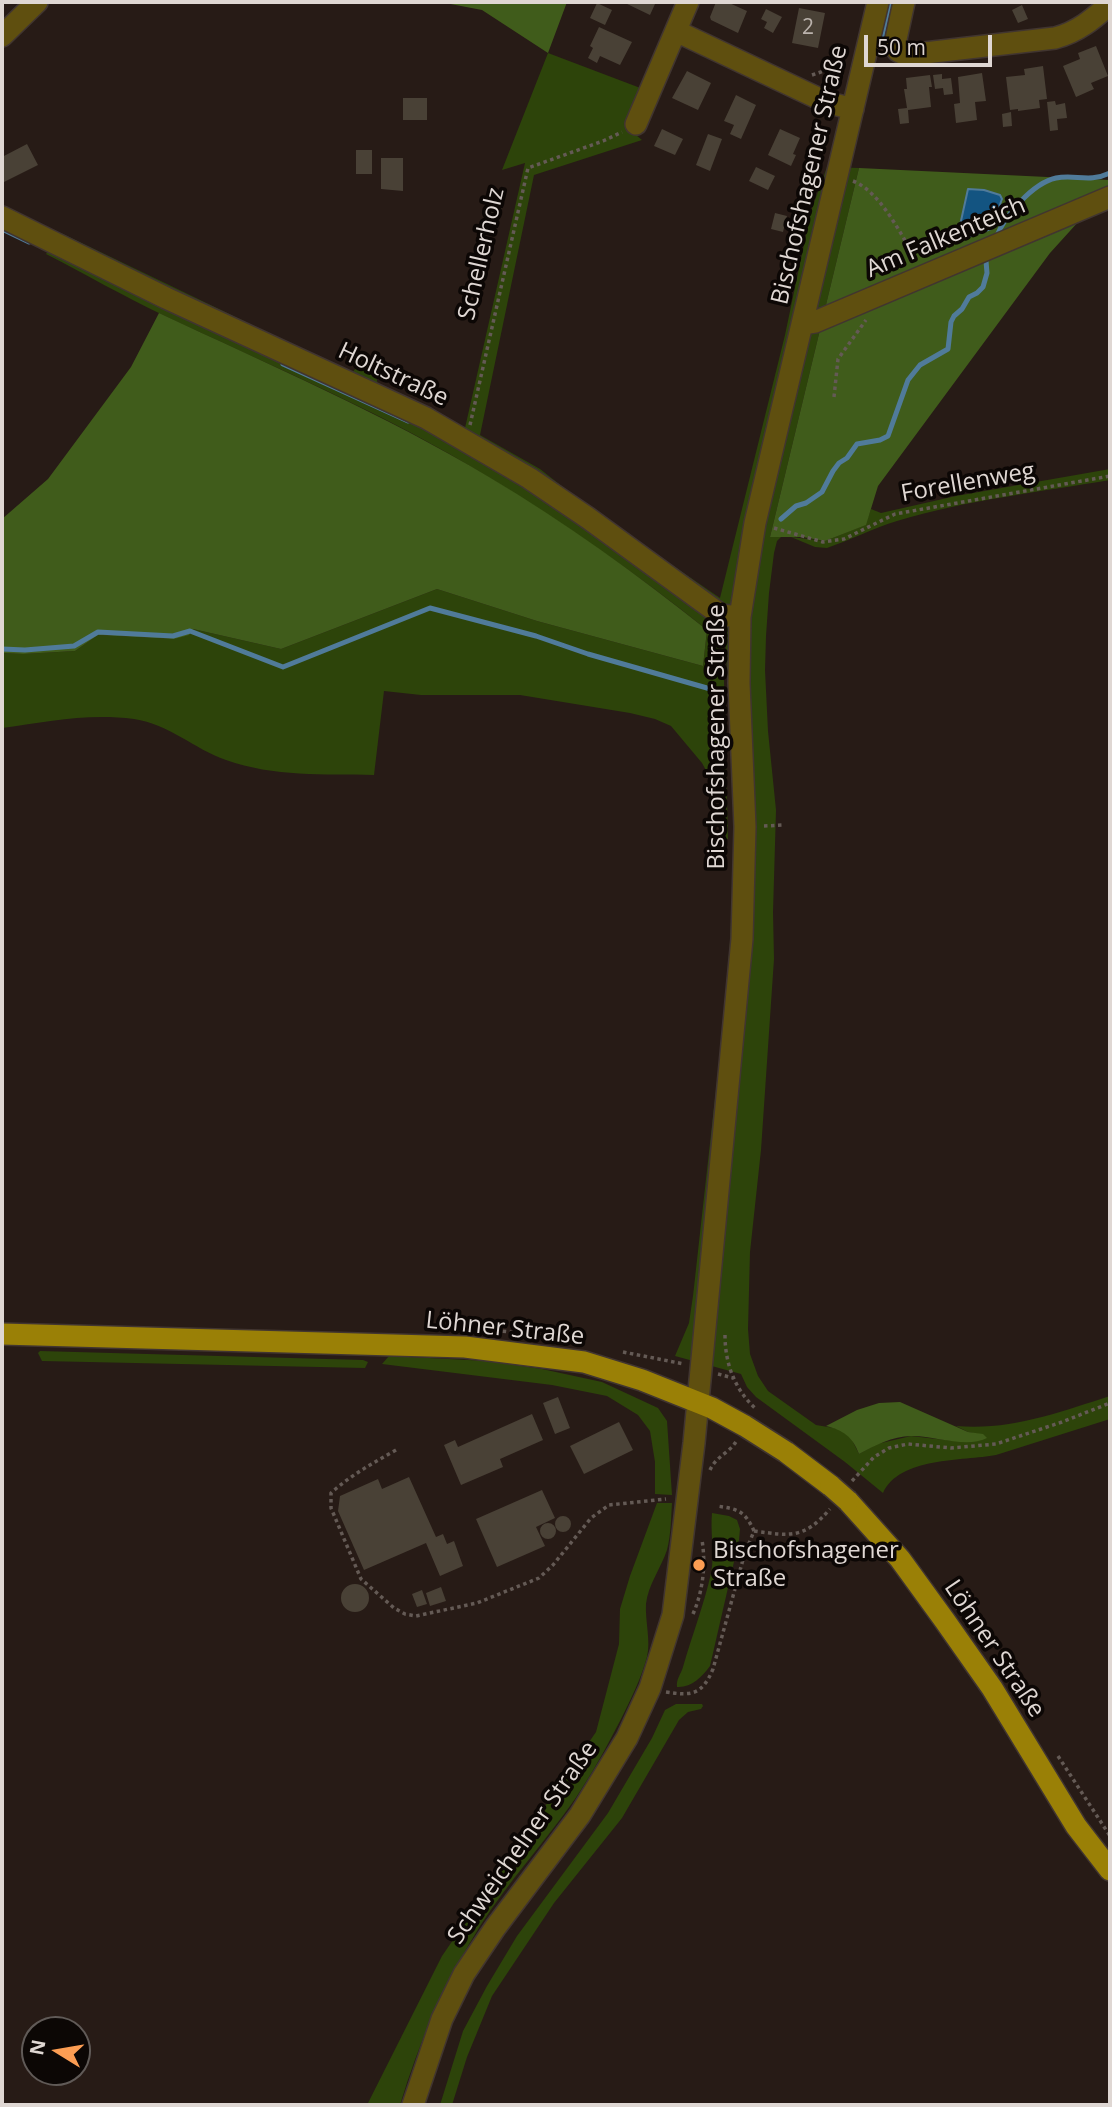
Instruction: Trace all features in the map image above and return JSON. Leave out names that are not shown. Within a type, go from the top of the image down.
[{"type":"main road","name":"Löhner Straße","points":[[2,1334],[359,1343],[501,1351],[584,1362],[642,1380],[697,1402],[745,1426],[842,1492],[900,1559],[945,1621],[992,1688],[1076,1826],[1110,1870]]},
{"type":"street","points":[[2,36],[37,2]]},
{"type":"street","points":[[636,124],[688,2]]},
{"type":"street","name":"Bischofshagener Straße","points":[[697,1402],[742,939],[745,827],[739,683],[740,617],[755,523],[877,2]]},
{"type":"street","points":[[904,2],[896,39],[898,51],[904,54],[1055,38],[1082,27],[1110,4]]},
{"type":"street","points":[[676,31],[826,102],[853,109]]},
{"type":"street","name":"Am Falkenteich","points":[[802,324],[815,322],[866,301],[1110,197]]},
{"type":"street","name":"Holtstraße","points":[[2,217],[166,298],[426,418],[529,478],[721,615],[740,617]]},
{"type":"street","name":"Schweichelner Straße","points":[[413,2105],[442,2019],[464,1974],[580,1815],[627,1738],[650,1688],[669,1627],[677,1590],[697,1402]]},
{"type":"path","points":[[792,85],[801,79],[852,62],[864,62]]},
{"type":"path","name":"Schellerholz","points":[[465,440],[528,168],[603,141],[636,124]]},
{"type":"path","points":[[850,180],[864,186],[887,213],[925,274]]},
{"type":"path","points":[[834,397],[838,359],[867,319],[866,301]]},
{"type":"path","name":"Forellenweg","points":[[755,523],[823,542],[844,539],[895,514],[1110,476]]},
{"type":"path","points":[[733,1378],[754,1408]]},
{"type":"path","points":[[754,1531],[796,1534],[810,1529],[874,1457],[889,1448],[908,1444],[951,1448],[996,1444],[1110,1403]]},
{"type":"path","points":[[396,1450],[331,1493],[331,1508],[361,1579],[394,1608],[416,1616],[477,1603],[539,1578],[591,1518],[609,1504],[666,1499]]},
{"type":"path","points":[[664,1692],[686,1695],[698,1691],[706,1684],[713,1669],[744,1556],[754,1531],[748,1518],[736,1509],[717,1506]]},
{"type":"green space","points":[[440,2],[567,2],[548,53],[482,10]]},
{"type":"green space","points":[[548,53],[643,89],[625,126],[642,140],[534,175],[480,435],[540,469],[591,509],[720,598],[785,335],[811,211],[827,167],[859,168],[770,537],[781,537],[774,553],[769,593],[765,670],[776,810],[774,959],[761,1150],[750,1252],[750,1354],[758,1376],[768,1391],[816,1425],[840,1429],[851,1438],[859,1454],[877,1444],[911,1436],[954,1441],[982,1440],[983,1435],[956,1426],[1015,1423],[1110,1396],[1110,1419],[996,1455],[917,1467],[891,1481],[883,1493],[756,1397],[741,1374],[675,1356],[689,1323],[693,1296],[730,942],[733,760],[725,640],[728,839],[724,813],[714,785],[702,763],[671,726],[630,713],[520,695],[421,695],[384,691],[374,775],[299,774],[244,765],[214,755],[159,726],[134,719],[83,718],[2,728],[2,653],[75,651],[98,635],[174,639],[193,629],[281,649],[437,589],[537,621],[703,666],[707,630],[628,570],[518,495],[451,455],[370,412],[148,308],[46,254],[61,233],[352,373],[360,363],[374,364],[378,386],[465,428],[525,163],[502,170]]},
{"type":"green space","points":[[859,168],[1110,180],[1110,201],[1089,210],[1050,253],[878,486],[866,525],[825,541],[803,537],[770,537]]},
{"type":"green space","points":[[159,313],[409,432],[545,512],[628,569],[707,630],[703,666],[537,621],[437,589],[281,649],[193,629],[189,635],[174,639],[98,635],[75,651],[2,653],[2,519],[48,479],[131,367]]},
{"type":"green space","points":[[1110,469],[1110,480],[976,502],[923,514],[888,524],[827,548],[815,547],[791,537],[825,541],[865,525],[871,509],[881,513],[956,496]]},
{"type":"green space","points":[[38,1353],[368,1362],[365,1368],[42,1361]]},
{"type":"green space","points":[[389,1356],[488,1361],[542,1369],[602,1382],[658,1408],[667,1421],[672,1495],[655,1494],[655,1462],[650,1431],[638,1415],[607,1396],[552,1385],[382,1364]]},
{"type":"green space","points":[[900,1402],[968,1432],[983,1434],[987,1438],[969,1442],[904,1436],[859,1454],[847,1435],[826,1426],[857,1410],[879,1403]]},
{"type":"green space","points":[[657,1503],[672,1503],[669,1538],[667,1550],[647,1597],[647,1657],[628,1706],[575,1799],[502,1894],[467,1947],[434,2013],[400,2105],[367,2105],[442,1956],[596,1732],[619,1644],[620,1609]]},
{"type":"green space","points":[[712,1513],[737,1520],[739,1540],[710,1666],[696,1681],[677,1687],[711,1573]]},
{"type":"green space","points":[[676,1704],[703,1706],[688,1712],[679,1720],[622,1818],[554,1903],[492,1996],[467,2057],[452,2105],[440,2105],[463,2031],[487,1986],[517,1936],[608,1813],[652,1738],[665,1710]]},
{"type":"water","points":[[968,189],[984,190],[1000,195],[1002,199],[991,229],[957,239]]},
{"type":"building","points":[[623,2],[651,2],[655,4],[650,15]]},
{"type":"building","points":[[716,2],[727,2],[747,11],[738,33],[711,20]]},
{"type":"building","points":[[597,3],[612,10],[605,25],[590,18]]},
{"type":"building","points":[[1022,5],[1028,19],[1018,23],[1012,10]]},
{"type":"building","points":[[799,8],[825,13],[818,48],[792,43]]},
{"type":"building","points":[[766,9],[782,17],[773,33],[764,28],[767,22],[761,19]]},
{"type":"building","points":[[599,27],[632,42],[620,65],[600,56],[597,63],[588,58],[593,48],[590,46]]},
{"type":"building","points":[[1096,46],[1108,76],[1091,83],[1094,89],[1076,97],[1063,66],[1080,59],[1078,53]]},
{"type":"building","points":[[1043,66],[1047,99],[1039,100],[1040,108],[1010,110],[1006,77],[1025,75],[1024,69]]},
{"type":"building","points":[[687,71],[711,83],[698,110],[672,98]]},
{"type":"building","points":[[982,73],[986,101],[975,102],[977,120],[956,123],[954,104],[960,103],[958,77]]},
{"type":"building","points":[[942,74],[942,79],[951,78],[953,94],[944,95],[943,88],[935,89],[933,75]]},
{"type":"building","points":[[930,75],[931,107],[908,110],[909,123],[900,124],[898,109],[907,108],[904,89],[907,89],[906,78]]},
{"type":"building","points":[[736,95],[756,105],[741,139],[730,134],[734,125],[724,121]]},
{"type":"building","points":[[403,98],[427,98],[427,120],[403,120]]},
{"type":"building","points":[[1055,101],[1056,105],[1065,103],[1067,118],[1057,119],[1058,130],[1050,131],[1047,102]]},
{"type":"building","points":[[1011,112],[1012,126],[1003,127],[1002,114]]},
{"type":"building","points":[[662,129],[683,139],[675,155],[654,146]]},
{"type":"building","points":[[780,129],[800,138],[791,166],[768,155]]},
{"type":"building","points":[[708,134],[722,139],[710,171],[696,165]]},
{"type":"building","points":[[27,144],[38,165],[2,183],[2,157]]},
{"type":"building","points":[[356,150],[372,150],[372,174],[356,174]]},
{"type":"building","points":[[381,158],[403,158],[403,191],[381,189]]},
{"type":"building","points":[[756,167],[775,176],[768,190],[749,181]]},
{"type":"building","points":[[490,197],[504,200],[499,219],[490,216],[493,205],[489,204]]},
{"type":"building","points":[[775,213],[787,216],[783,232],[771,229]]},
{"type":"building","points":[[558,1397],[570,1428],[555,1434],[543,1403]]},
{"type":"building","points":[[532,1414],[543,1440],[500,1459],[503,1467],[461,1485],[444,1445],[455,1440],[458,1447]]},
{"type":"building","points":[[619,1422],[633,1450],[584,1474],[570,1446]]},
{"type":"building","points":[[409,1477],[436,1537],[443,1534],[447,1544],[454,1541],[463,1566],[440,1576],[426,1543],[364,1570],[338,1511],[340,1496],[378,1479],[382,1489]]},
{"type":"building","points":[[542,1490],[555,1518],[536,1527],[545,1546],[497,1567],[476,1519]]},
{"type":"building","points":[[560,1516],[566,1516],[571,1524],[569,1530],[560,1532],[555,1527],[555,1521]]},
{"type":"building","points":[[548,1523],[554,1525],[554,1537],[548,1539],[542,1537],[540,1531],[542,1525]]},
{"type":"building","points":[[355,1584],[365,1588],[369,1598],[365,1608],[355,1612],[345,1608],[341,1598],[345,1588]]},
{"type":"building","points":[[441,1587],[446,1601],[430,1606],[426,1593]]},
{"type":"building","points":[[422,1590],[427,1604],[417,1607],[412,1594]]},
{"type":"waterway","points":[[880,46],[890,2]]},
{"type":"waterway","points":[[996,238],[1020,202],[1038,186],[1056,178],[1089,178],[1110,173]]},
{"type":"waterway","points":[[2,229],[29,242]]},
{"type":"waterway","points":[[781,519],[796,506],[822,492],[833,471],[857,444],[888,436],[908,380],[920,365],[948,349],[954,316],[969,297],[983,287],[987,273],[986,261]]},
{"type":"waterway","points":[[283,364],[408,421]]},
{"type":"waterway","points":[[2,649],[74,646],[98,632],[173,636],[190,631],[283,667],[430,608],[536,636],[588,654],[714,690]]},
{"type":"place","name":"Bischofshagener Straße","points":[[699,1565]]}]
